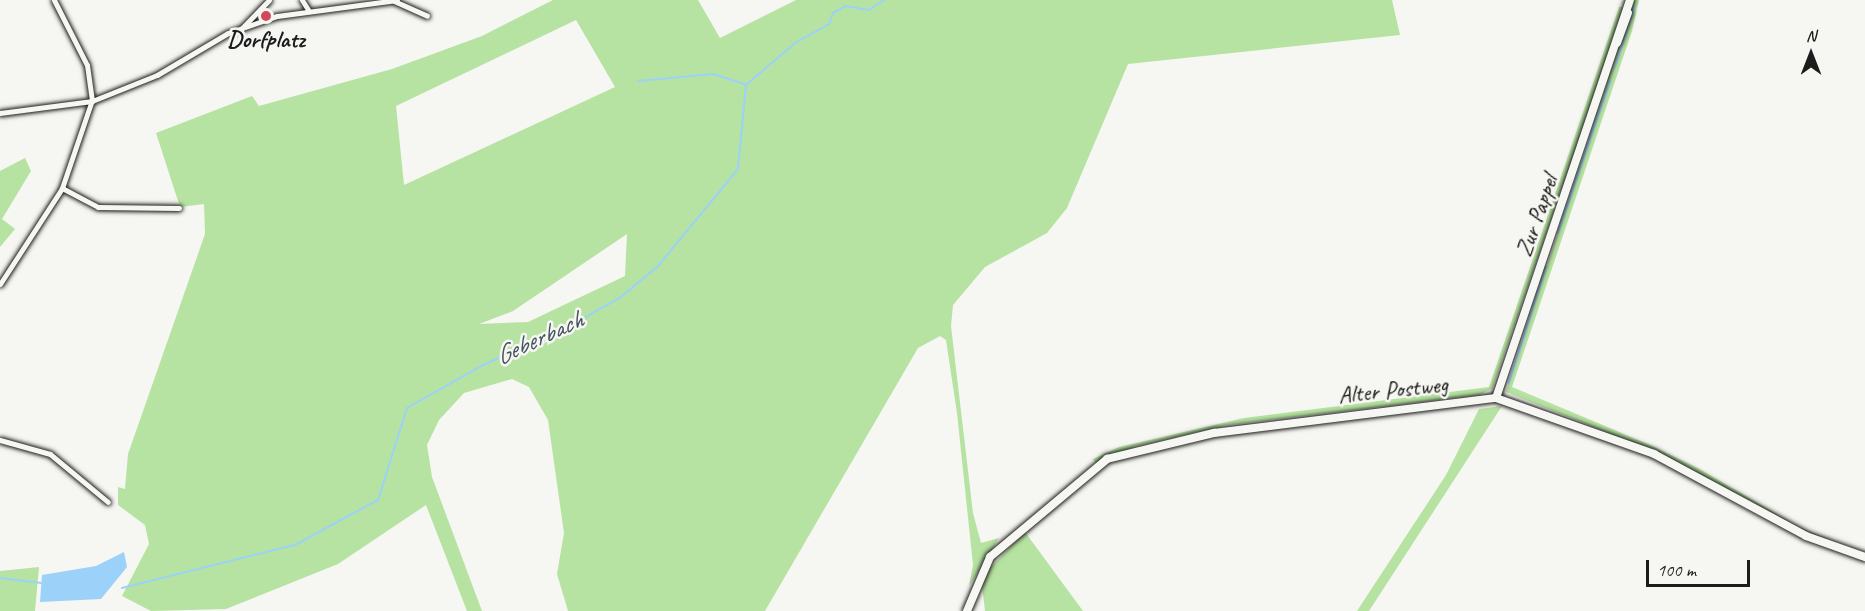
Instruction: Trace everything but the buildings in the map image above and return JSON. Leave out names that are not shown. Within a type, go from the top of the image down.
[{"type":"street","points":[[0,284],[62,188],[84,111],[92,101],[87,65],[54,0]]},
{"type":"street","points":[[242,28],[269,0]]},
{"type":"street","points":[[302,0],[309,11]]},
{"type":"street","points":[[0,113],[92,101],[158,75],[242,28],[309,11],[396,1],[427,16]]},
{"type":"street","name":"Zur Pappel","points":[[1496,398],[1629,4]]},
{"type":"street","points":[[62,188],[98,207],[179,208]]},
{"type":"street","name":"Alter Postweg","points":[[967,611],[990,557],[1107,459],[1214,433],[1496,398],[1654,454],[1806,536],[1865,557]]},
{"type":"street","points":[[0,440],[50,454],[108,502]]},
{"type":"green space","points":[[553,0],[698,0],[720,38],[796,0],[1392,0],[1400,35],[1128,64],[1067,208],[1047,233],[985,267],[953,305],[951,326],[973,513],[981,543],[999,538],[969,586],[973,565],[957,413],[946,340],[940,336],[918,348],[765,611],[568,611],[557,574],[564,533],[548,420],[529,387],[512,379],[464,393],[439,420],[427,445],[432,477],[482,611],[467,611],[426,505],[338,564],[226,609],[151,611],[122,596],[149,544],[145,525],[118,505],[118,487],[125,489],[128,454],[205,234],[204,204],[180,207],[156,133],[252,96],[259,106],[392,69],[482,36]],"holes":[[[576,20],[615,87],[404,185],[396,106]],[[627,234],[625,276],[528,322],[479,324],[513,311]]]},
{"type":"green space","points":[[1634,0],[1639,0],[1632,31],[1512,387],[1648,444],[1698,468],[1799,527],[1865,554],[1811,535],[1661,454],[1506,392]]},
{"type":"green space","points":[[1619,7],[1625,7],[1492,389],[1479,395],[1227,425],[1136,446],[1096,463],[1093,459],[1119,447],[1244,418],[1489,387]]},
{"type":"green space","points":[[25,158],[31,171],[2,219],[15,229],[0,247],[0,171]]},
{"type":"green space","points":[[1502,406],[1369,611],[1357,611],[1446,475],[1479,409]]},
{"type":"green space","points":[[1025,532],[1083,611],[985,611],[982,585],[989,569]]},
{"type":"green space","points":[[39,567],[35,611],[0,611],[0,571]]},
{"type":"water","points":[[124,552],[127,567],[101,599],[40,602],[42,575],[96,566]]},
{"type":"waterway","name":"Geberbach","points":[[122,588],[295,545],[378,500],[407,408],[483,365],[566,328],[621,297],[658,266],[738,169],[746,85],[795,43],[829,24],[833,13],[846,6],[869,10],[884,0]]},
{"type":"waterway","points":[[1615,67],[1634,7]]},
{"type":"waterway","points":[[638,81],[713,74],[746,85]]},
{"type":"waterway","points":[[1558,233],[1610,81]]},
{"type":"waterway","points":[[1509,383],[1546,267]]},
{"type":"waterway","name":"Geberbach","points":[[0,578],[42,583]]},
{"type":"place","name":"Dorfplatz","points":[[266,16]]}]
